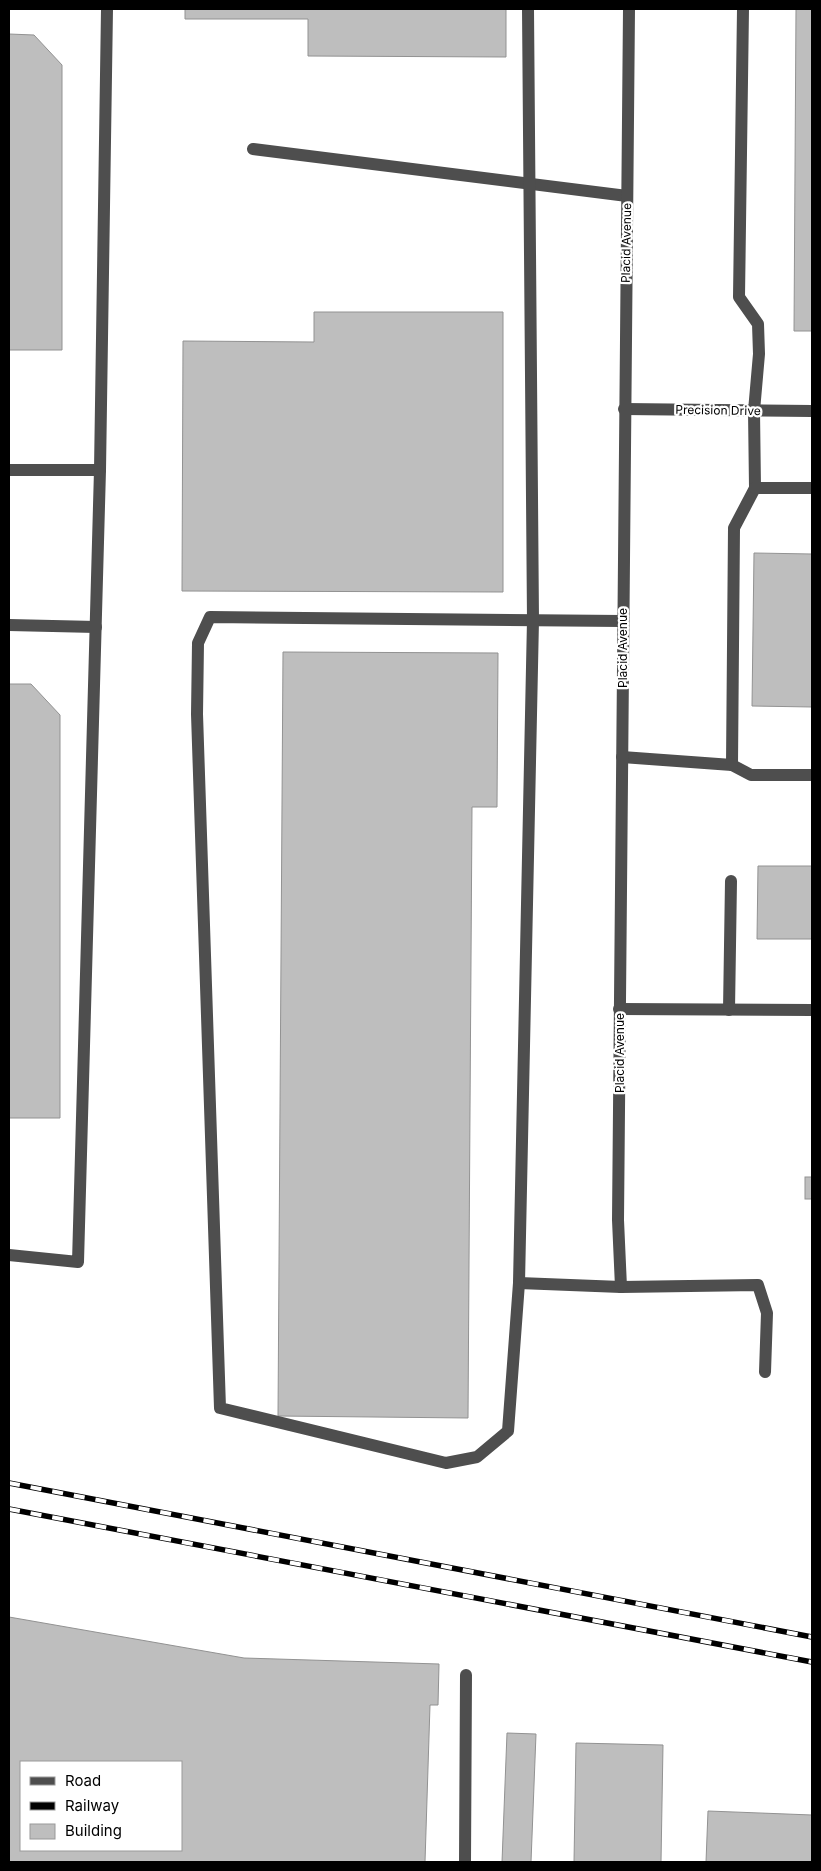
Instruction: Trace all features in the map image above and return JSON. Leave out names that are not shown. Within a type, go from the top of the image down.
[{"type":"street","points":[[9,1256],[78,1262],[100,470],[106,9]]},
{"type":"street","points":[[528,9],[533,620],[519,1283],[508,1431],[477,1457],[446,1464],[220,1408],[197,714],[198,642],[210,617],[533,620],[622,621]]},
{"type":"street","name":"Placid Avenue","points":[[621,1287],[618,1220],[619,1009],[629,9]]},
{"type":"street","points":[[732,765],[734,528],[755,488],[754,410],[759,354],[758,324],[739,297],[743,9]]},
{"type":"street","points":[[253,149],[627,196]]},
{"type":"street","name":"Precision Drive","points":[[624,409],[812,412]]},
{"type":"street","points":[[9,470],[100,470]]},
{"type":"street","points":[[755,488],[812,488]]},
{"type":"street","points":[[9,625],[96,627]]},
{"type":"street","points":[[622,757],[732,765],[751,776],[812,775]]},
{"type":"street","points":[[729,1010],[731,881]]},
{"type":"street","points":[[619,1009],[812,1010]]},
{"type":"street","points":[[519,1283],[621,1287],[758,1286],[767,1313],[765,1372]]},
{"type":"street","points":[[465,1862],[466,1675]]},
{"type":"building","points":[[185,9],[506,9],[506,57],[308,56],[308,19],[185,19]]},
{"type":"building","points":[[796,9],[812,9],[812,331],[794,331]]},
{"type":"building","points":[[9,34],[34,35],[62,65],[62,350],[9,350]]},
{"type":"building","points":[[314,312],[503,312],[503,592],[182,591],[183,341],[314,342]]},
{"type":"building","points":[[754,553],[812,554],[812,707],[752,706]]},
{"type":"building","points":[[283,652],[498,653],[497,807],[472,807],[468,1418],[278,1416]]},
{"type":"building","points":[[9,684],[31,684],[60,715],[60,1118],[9,1118]]},
{"type":"building","points":[[758,866],[812,866],[812,939],[757,939]]},
{"type":"building","points":[[805,1177],[812,1177],[812,1199],[805,1199]]},
{"type":"building","points":[[9,1617],[244,1658],[439,1664],[438,1705],[430,1705],[425,1862],[9,1862]]},
{"type":"building","points":[[507,1733],[536,1734],[531,1862],[502,1862]]},
{"type":"building","points":[[576,1743],[663,1745],[661,1862],[574,1862]]},
{"type":"building","points":[[708,1811],[812,1815],[812,1862],[706,1862]]},
{"type":"railway","points":[[9,1483],[812,1637]]},
{"type":"railway","points":[[9,1509],[812,1662]]}]
